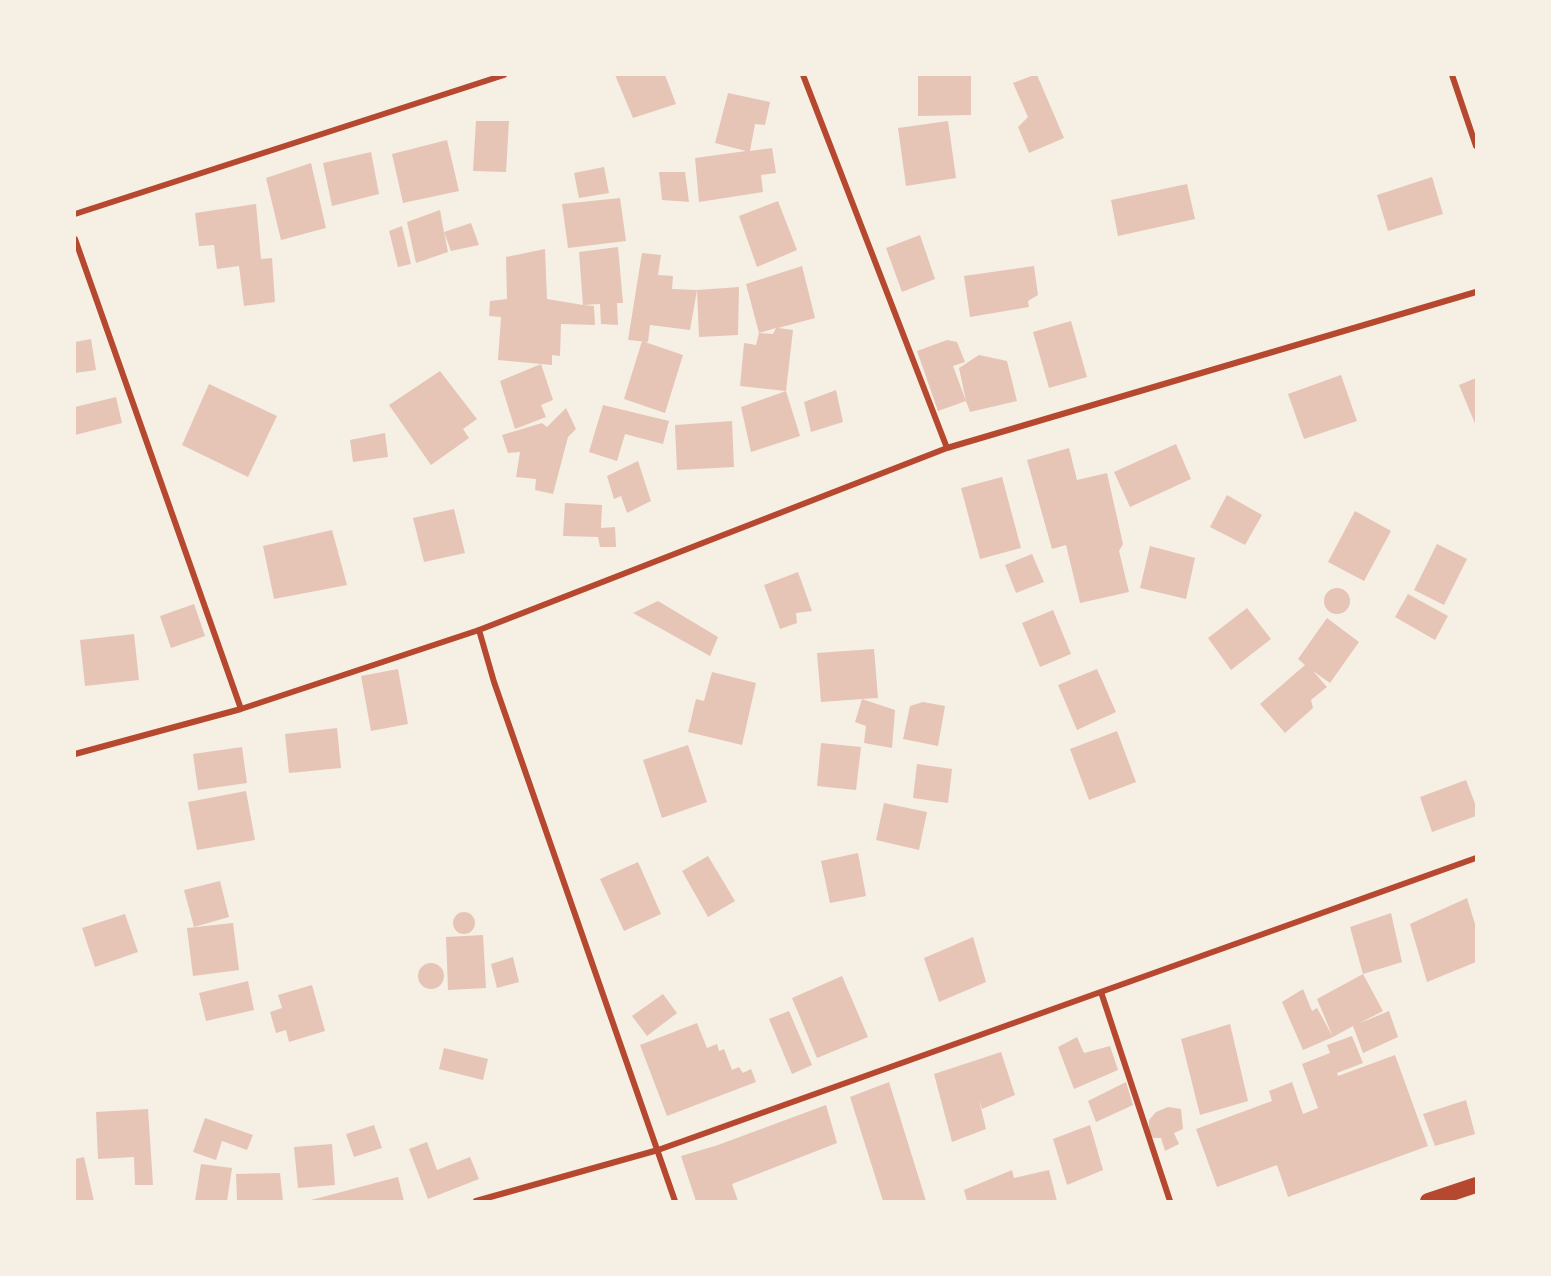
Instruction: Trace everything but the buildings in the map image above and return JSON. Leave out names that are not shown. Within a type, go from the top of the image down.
[{"type":"highway","points":[[1428,1201],[1476,1185]]},
{"type":"street","points":[[75,214],[504,75]]},
{"type":"street","points":[[803,75],[947,448]]},
{"type":"street","points":[[1452,75],[1476,146]]},
{"type":"street","points":[[75,239],[241,709]]},
{"type":"street","points":[[75,754],[241,709],[479,630],[947,448],[1476,292]]},
{"type":"street","points":[[479,630],[494,682],[675,1201]]},
{"type":"street","points":[[476,1201],[658,1150],[1476,858]]},
{"type":"street","points":[[1101,992],[1170,1201]]}]
